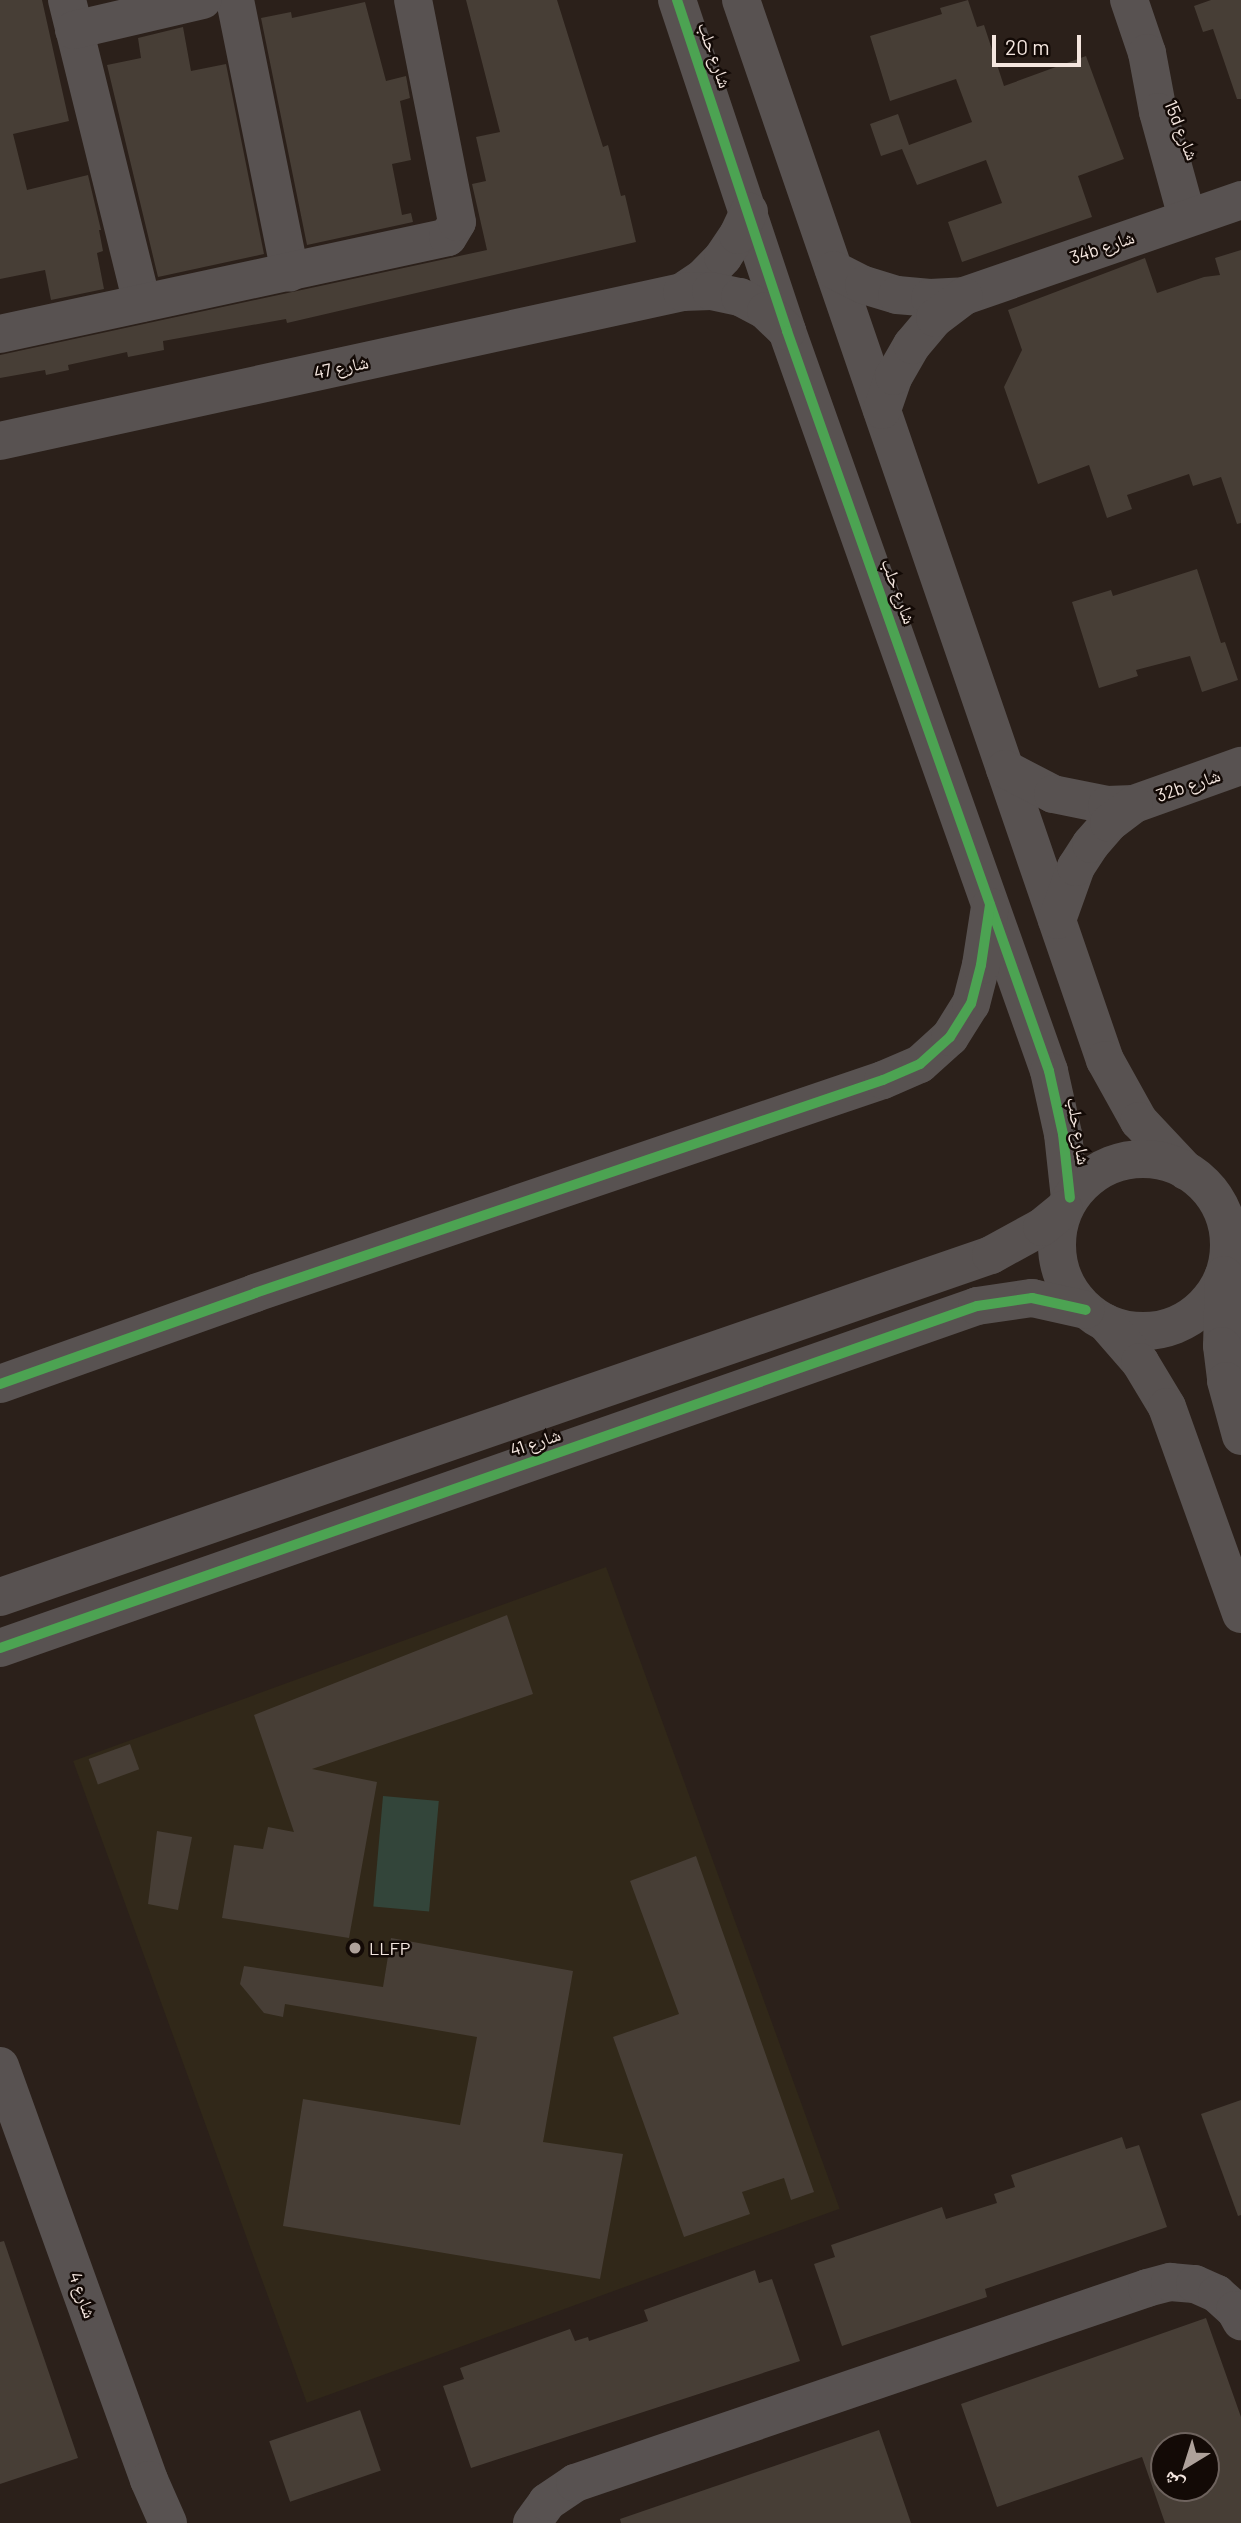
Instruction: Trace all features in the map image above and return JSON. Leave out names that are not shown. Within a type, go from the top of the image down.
[{"type":"street","points":[[142,303],[70,15],[203,0]]},
{"type":"street","points":[[235,0],[290,272]]},
{"type":"street","points":[[0,334],[440,239],[454,230],[457,222],[413,0]]},
{"type":"street","name":"شارع حلب","points":[[677,0],[788,331],[1049,1070],[1063,1134],[1067,1203]]},
{"type":"street","points":[[741,0],[1105,1060],[1139,1121],[1186,1171],[1205,1186],[1219,1205],[1227,1228],[1229,1252],[1224,1275],[1222,1346],[1226,1381],[1241,1436]]},
{"type":"street","name":"15d شارع","points":[[1129,0],[1147,53],[1174,107],[1214,209]]},
{"type":"street","name":"34b شارع","points":[[834,270],[864,285],[897,295],[930,298],[964,296],[1214,209]]},
{"type":"street","name":"شارع 47","points":[[682,292],[704,277],[723,257],[738,236],[749,211]]},
{"type":"street","name":"شارع 47","points":[[0,441],[682,292],[711,291],[740,297],[766,311],[788,331]]},
{"type":"street","name":"34b شارع","points":[[882,410],[894,376],[912,345],[935,318],[964,296]]},
{"type":"street","name":"32b شارع","points":[[1057,920],[1076,867],[1091,844],[1110,823],[1134,804],[1241,766]]},
{"type":"street","name":"32b شارع","points":[[1005,769],[1053,794],[1080,802],[1134,804]]},
{"type":"street","points":[[0,1384],[255,1293],[883,1080],[920,1064],[950,1037],[971,1004],[981,965],[991,901]]},
{"type":"street","points":[[1186,1171],[1166,1162],[1145,1159],[1123,1161],[1102,1168],[1084,1181],[1067,1203],[1058,1229],[1056,1252],[1061,1273],[1071,1293],[1140,1362],[1167,1407],[1241,1614]]},
{"type":"street","name":"شارع 41","points":[[0,1597],[991,1255],[1042,1227],[1067,1203]]},
{"type":"street","points":[[1096,1316],[1129,1330],[1152,1331],[1175,1325],[1196,1313],[1213,1296],[1224,1275]]},
{"type":"street","name":"شارع 41","points":[[0,1648],[976,1306],[1031,1298],[1096,1316]]},
{"type":"street","name":"شارع 4","points":[[0,2066],[149,2480],[168,2523]]},
{"type":"street","points":[[533,2523],[547,2502],[575,2483],[1147,2288],[1170,2282],[1195,2284],[1217,2294],[1235,2310],[1241,2321]]},
{"type":"shaded area","points":[[606,1567],[840,2209],[307,2403],[73,1761]]},
{"type":"green space","points":[[383,1796],[439,1801],[429,1911],[373,1907]]},
{"type":"building","points":[[0,0],[42,0],[69,121],[13,134],[27,190],[88,175],[101,230],[103,251],[97,253],[104,289],[51,300],[45,270],[0,279]]},
{"type":"building","points":[[466,0],[557,0],[603,147],[608,145],[621,196],[625,195],[636,242],[287,323],[286,319],[163,341],[164,350],[128,357],[127,352],[68,365],[69,370],[46,375],[45,370],[0,378],[0,355],[487,250],[472,184],[486,181],[476,137],[500,132]]},
{"type":"building","points":[[968,0],[977,27],[984,25],[1004,86],[1086,56],[1124,159],[1078,176],[1092,217],[962,262],[948,222],[1002,203],[986,160],[917,185],[902,149],[881,156],[870,124],[898,114],[909,145],[972,122],[956,79],[890,101],[870,36],[942,14],[940,8]]},
{"type":"building","points":[[1211,0],[1241,0],[1241,99],[1237,99],[1213,29],[1203,32],[1194,6]]},
{"type":"building","points":[[365,2],[386,81],[406,76],[410,98],[400,101],[411,160],[392,164],[402,215],[411,213],[413,222],[307,245],[261,18],[291,12],[292,18]]},
{"type":"building","points":[[183,27],[191,71],[226,64],[264,254],[158,277],[107,65],[141,58],[138,38]]},
{"type":"building","points":[[1241,250],[1241,523],[1237,524],[1221,477],[1193,486],[1189,474],[1127,495],[1132,509],[1107,518],[1089,465],[1038,484],[1004,387],[1022,350],[1008,310],[1145,258],[1157,293],[1204,277],[1220,275],[1215,258]]},
{"type":"building","points":[[1197,569],[1221,643],[1225,642],[1238,680],[1202,692],[1190,656],[1136,670],[1138,676],[1099,688],[1072,602],[1111,590],[1113,596]]},
{"type":"building","points":[[507,1615],[533,1694],[312,1769],[377,1782],[349,1938],[222,1918],[234,1845],[263,1849],[268,1827],[294,1832],[254,1715]]},
{"type":"building","points":[[130,1744],[139,1769],[98,1784],[89,1759]]},
{"type":"building","points":[[157,1831],[192,1837],[178,1910],[148,1904]]},
{"type":"building","points":[[696,1856],[814,2192],[791,2200],[784,2178],[742,2192],[750,2214],[684,2237],[613,2037],[679,2014],[630,1881]]},
{"type":"building","points":[[391,1938],[573,1971],[543,2142],[623,2154],[600,2279],[283,2226],[303,2099],[460,2125],[477,2037],[285,2004],[283,2017],[264,2013],[240,1984],[244,1966],[383,1987]]},
{"type":"building","points":[[1241,2100],[1241,2215],[1238,2216],[1201,2114]]},
{"type":"building","points":[[1122,2137],[1126,2149],[1139,2145],[1167,2227],[985,2289],[987,2297],[842,2346],[814,2264],[835,2257],[831,2245],[942,2207],[946,2219],[997,2203],[994,2194],[1015,2187],[1011,2175]]},
{"type":"building","points":[[4,2241],[78,2458],[0,2484],[0,2242]]},
{"type":"building","points":[[755,2270],[759,2283],[772,2279],[800,2361],[471,2468],[443,2386],[464,2379],[460,2368],[570,2329],[575,2341],[588,2337],[589,2341],[648,2321],[644,2310]]},
{"type":"building","points":[[1206,2318],[1241,2417],[1241,2523],[1165,2523],[1158,2502],[1220,2502],[1220,2432],[1150,2432],[1150,2480],[1142,2457],[997,2507],[961,2404]]},
{"type":"building","points":[[360,2410],[381,2471],[290,2502],[269,2441]]},
{"type":"building","points":[[879,2430],[911,2523],[621,2523],[620,2519]]},
{"type":"cycle path","points":[[677,0],[787,331],[1049,1071],[1063,1134],[1070,1198]]},
{"type":"cycle path","points":[[0,1384],[255,1293],[883,1080],[920,1064],[950,1037],[971,1004],[981,965],[990,905]]},
{"type":"cycle path","points":[[0,1648],[977,1306],[1032,1298],[1086,1310]]},
{"type":"place","name":"LLFP","points":[[355,1948]]}]
